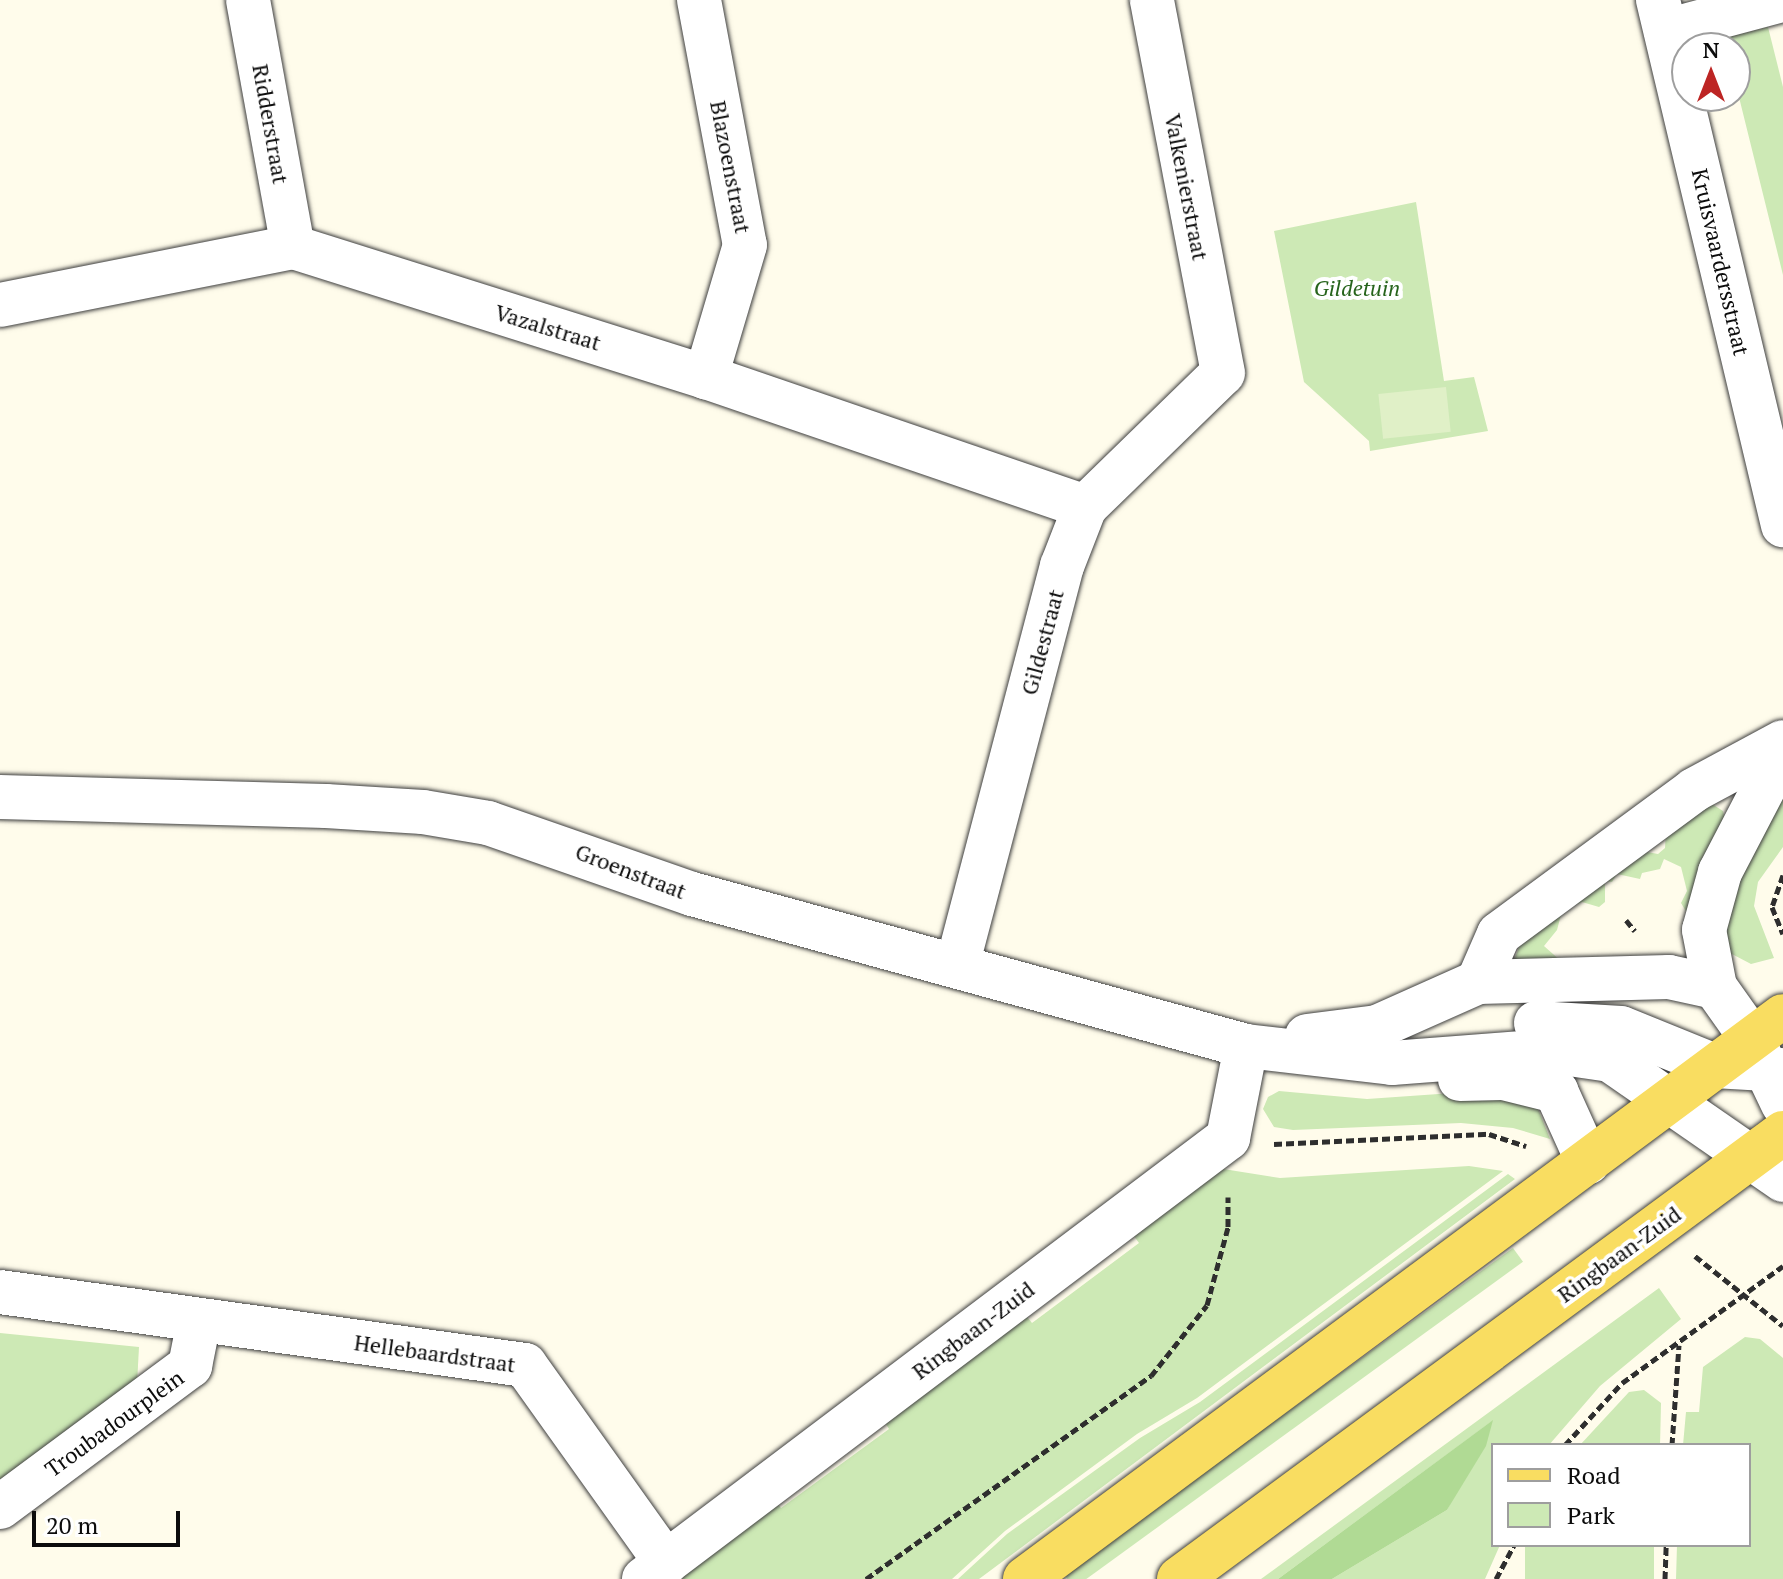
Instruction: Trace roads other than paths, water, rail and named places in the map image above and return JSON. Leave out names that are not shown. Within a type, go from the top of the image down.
[{"type":"main road","points":[[1025,1579],[1715,1066],[1773,1060]]},
{"type":"main road","name":"Ringbaan-Zuid","points":[[1179,1579],[1772,1157]]},
{"type":"street","name":"Ridderstraat","points":[[248,0],[293,247]]},
{"type":"street","name":"Blazoenstraat","points":[[699,0],[745,245],[706,377]]},
{"type":"street","name":"Valkenierstraat","points":[[1152,0],[1223,373]]},
{"type":"street","points":[[1662,16],[1782,0]]},
{"type":"street","name":"Kruisvaardersstraat","points":[[1662,16],[1783,525]]},
{"type":"street","name":"Vazalstraat","points":[[0,305],[293,247],[706,377],[1085,507]]},
{"type":"street","name":"Gildestraat","points":[[957,966],[1062,566],[1085,507],[1223,373]]},
{"type":"street","points":[[1478,982],[1499,934],[1694,790],[1783,742]]},
{"type":"street","points":[[1773,1060],[1715,987],[1704,930],[1720,872],[1783,751]]},
{"type":"street","name":"Groenstraat","points":[[0,797],[326,806],[423,812],[488,823],[692,894],[1246,1046]]},
{"type":"street","points":[[1246,1046],[1377,1027],[1478,982],[1669,977],[1715,987]]},
{"type":"street","points":[[1392,1063],[1439,1041],[1550,1021],[1621,1028],[1715,1066]]},
{"type":"street","points":[[1246,1046],[1336,1084],[1503,1078],[1556,1091],[1588,1162]]},
{"type":"street","name":"Ringbaan-Zuid","points":[[655,1571],[1228,1138],[1246,1046],[1392,1063],[1517,1051],[1610,1060],[1667,1100],[1772,1157]]},
{"type":"street","name":"Hellebaardstraat","points":[[0,1292],[525,1365],[655,1571]]},
{"type":"street","name":"Troubadourplein","points":[[0,1507],[190,1366],[199,1321]]},
{"type":"park label","name":"Gildetuin","points":[[1357,288]]}]
